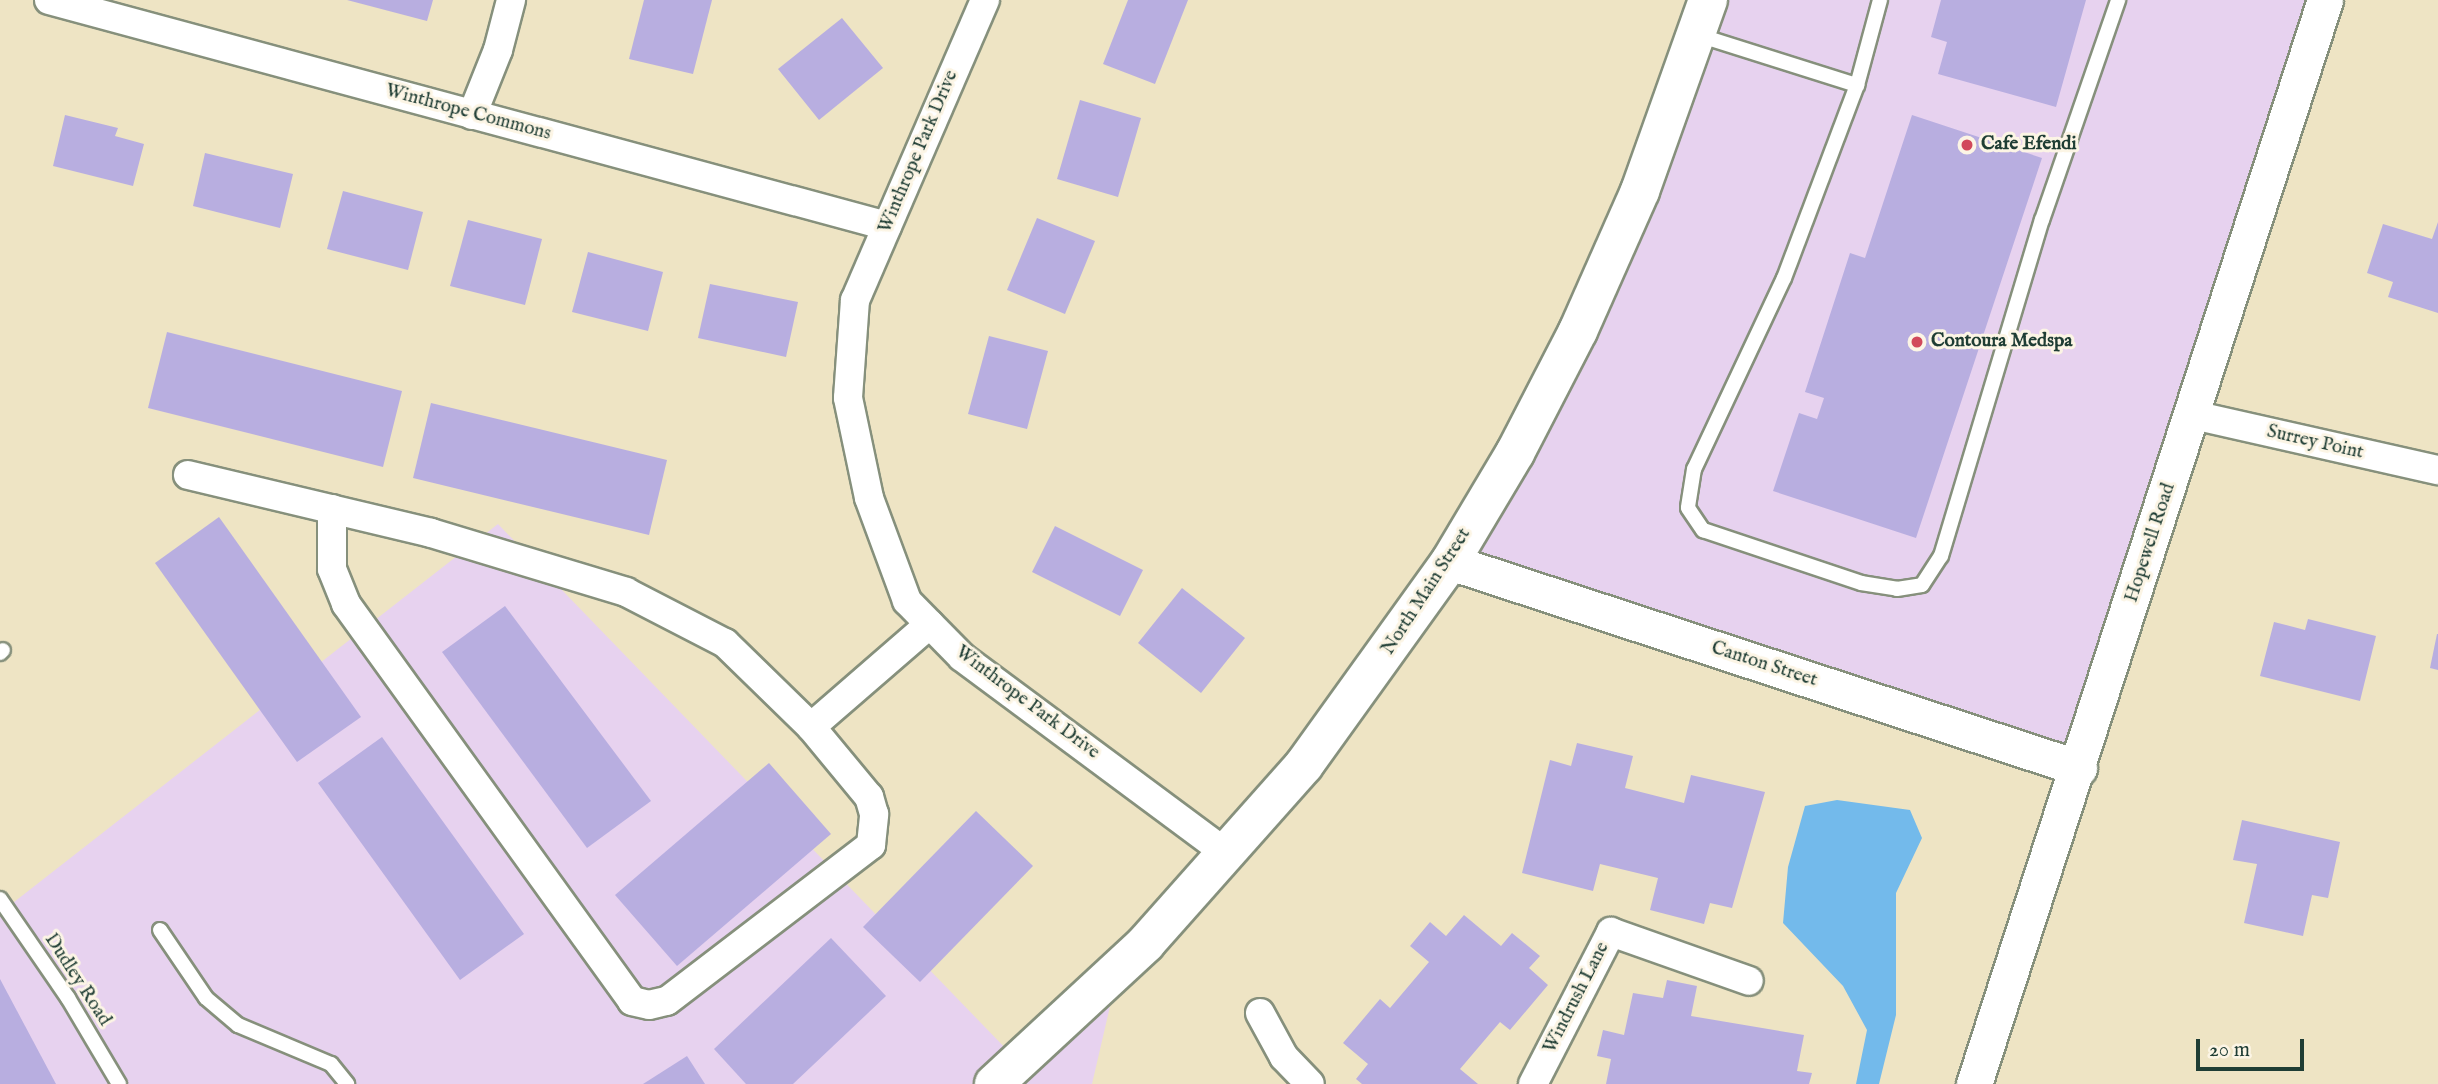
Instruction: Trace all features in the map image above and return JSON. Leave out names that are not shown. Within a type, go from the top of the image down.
[{"type":"main road","name":"North Main Street","points":[[994,1084],[1146,943],[1304,765],[1450,562],[1515,453],[1578,331],[1640,191],[1702,17]]},
{"type":"street","points":[[472,115],[498,50],[511,0]]},
{"type":"street","name":"Winthrope Park Drive","points":[[985,0],[855,300],[848,398],[869,498],[907,601],[962,657],[1226,853]]},
{"type":"street","name":"Hopewell Road","points":[[1974,1084],[2079,768],[2325,0]]},
{"type":"street","name":"Winthrope Commons","points":[[55,1],[887,226]]},
{"type":"street","name":"Surrey Point","points":[[2193,415],[2438,471]]},
{"type":"street","points":[[188,475],[332,509],[430,533],[626,592],[725,643],[811,727],[869,797],[874,814],[871,845],[667,1001],[649,1005],[632,1001],[346,604],[332,569],[332,509]]},
{"type":"street","name":"Canton Street","points":[[1450,562],[2079,768]]},
{"type":"street","points":[[811,727],[930,624]]},
{"type":"street","name":"Windrush Lane","points":[[1533,1084],[1611,932],[1749,981]]},
{"type":"street","points":[[1260,1013],[1284,1057],[1310,1084]]},
{"type":"lane","points":[[1880,0],[1857,85],[1784,278],[1694,469],[1688,508],[1703,530],[1861,583],[1897,589],[1922,585],[1941,556],[2042,220],[2118,0]]},
{"type":"lane","points":[[1702,17],[1857,85]]},
{"type":"lane","name":"Dudley Road","points":[[0,900],[68,998],[119,1084]]},
{"type":"lane","points":[[160,930],[206,998],[238,1025],[331,1064],[347,1084]]},
{"type":"shaded area","points":[[1705,0],[2340,0],[2080,752],[1451,551],[1579,338]]},
{"type":"shaded area","points":[[498,524],[1012,1055],[1121,959],[1092,1084],[0,1084],[0,913]]},
{"type":"water","points":[[1837,800],[1910,810],[1922,838],[1896,893],[1896,1015],[1879,1084],[1856,1084],[1867,1030],[1843,986],[1783,923],[1788,867],[1805,806]]},
{"type":"building","points":[[347,0],[433,0],[427,21]]},
{"type":"building","points":[[644,0],[712,0],[693,74],[629,59]]},
{"type":"building","points":[[1128,0],[1188,0],[1155,84],[1103,64]]},
{"type":"building","points":[[1941,0],[2086,0],[2056,107],[1938,74],[1947,42],[1931,37]]},
{"type":"building","points":[[842,18],[883,68],[819,120],[778,69]]},
{"type":"building","points":[[1080,100],[1141,118],[1118,197],[1057,179]]},
{"type":"building","points":[[65,115],[118,128],[115,136],[144,144],[133,186],[53,166]]},
{"type":"building","points":[[1912,115],[2042,158],[1916,538],[1773,491],[1799,413],[1817,419],[1824,398],[1805,392],[1850,253],[1865,258]]},
{"type":"building","points":[[205,153],[293,174],[280,228],[193,206]]},
{"type":"building","points":[[343,191],[423,212],[408,270],[327,249]]},
{"type":"building","points":[[1037,218],[1095,241],[1065,314],[1007,290]]},
{"type":"building","points":[[468,220],[542,239],[525,305],[450,286]]},
{"type":"building","points":[[2438,222],[2438,313],[2388,297],[2393,282],[2367,273],[2383,224],[2432,239]]},
{"type":"building","points":[[588,252],[663,272],[648,331],[572,312]]},
{"type":"building","points":[[710,284],[798,302],[786,357],[698,338]]},
{"type":"building","points":[[167,332],[402,391],[383,467],[148,408]]},
{"type":"building","points":[[989,336],[1048,351],[1027,429],[968,414]]},
{"type":"building","points":[[431,403],[667,460],[649,535],[413,478]]},
{"type":"building","points":[[219,517],[361,717],[297,762],[155,563]]},
{"type":"building","points":[[1055,526],[1143,570],[1120,616],[1032,572]]},
{"type":"building","points":[[1182,588],[1245,638],[1201,693],[1138,643]]},
{"type":"building","points":[[505,606],[651,801],[587,848],[442,652]]},
{"type":"building","points":[[2308,619],[2376,636],[2360,701],[2260,676],[2274,622],[2305,630]]},
{"type":"building","points":[[2438,634],[2438,670],[2430,668]]},
{"type":"building","points":[[382,737],[524,934],[460,980],[318,783]]},
{"type":"building","points":[[1577,743],[1633,756],[1625,788],[1684,803],[1691,775],[1765,792],[1732,908],[1710,903],[1704,924],[1650,910],[1658,878],[1600,864],[1593,891],[1522,873],[1550,760],[1571,766]]},
{"type":"building","points":[[769,763],[831,834],[677,966],[615,895]]},
{"type":"building","points":[[976,811],[1033,866],[920,982],[863,927]]},
{"type":"building","points":[[2242,820],[2340,842],[2328,898],[2312,895],[2303,936],[2244,923],[2257,864],[2233,860]]},
{"type":"building","points":[[1464,915],[1501,946],[1512,933],[1540,956],[1529,968],[1548,985],[1510,1030],[1500,1022],[1460,1069],[1478,1084],[1362,1084],[1356,1079],[1368,1064],[1343,1043],[1380,999],[1390,1008],[1429,962],[1410,946],[1430,922],[1446,936]]},
{"type":"building","points":[[831,938],[886,996],[793,1084],[746,1084],[714,1049]]},
{"type":"building","points":[[0,979],[56,1084],[0,1084]]},
{"type":"building","points":[[1667,980],[1697,986],[1691,1016],[1804,1035],[1797,1071],[1812,1073],[1809,1084],[1606,1084],[1611,1059],[1597,1056],[1603,1030],[1624,1035],[1633,993],[1663,998]]},
{"type":"building","points":[[687,1056],[705,1084],[643,1084]]},
{"type":"place","name":"Cafe Efendi","points":[[1967,145]]},
{"type":"place","name":"Contoura Medspa","points":[[1917,342]]}]
